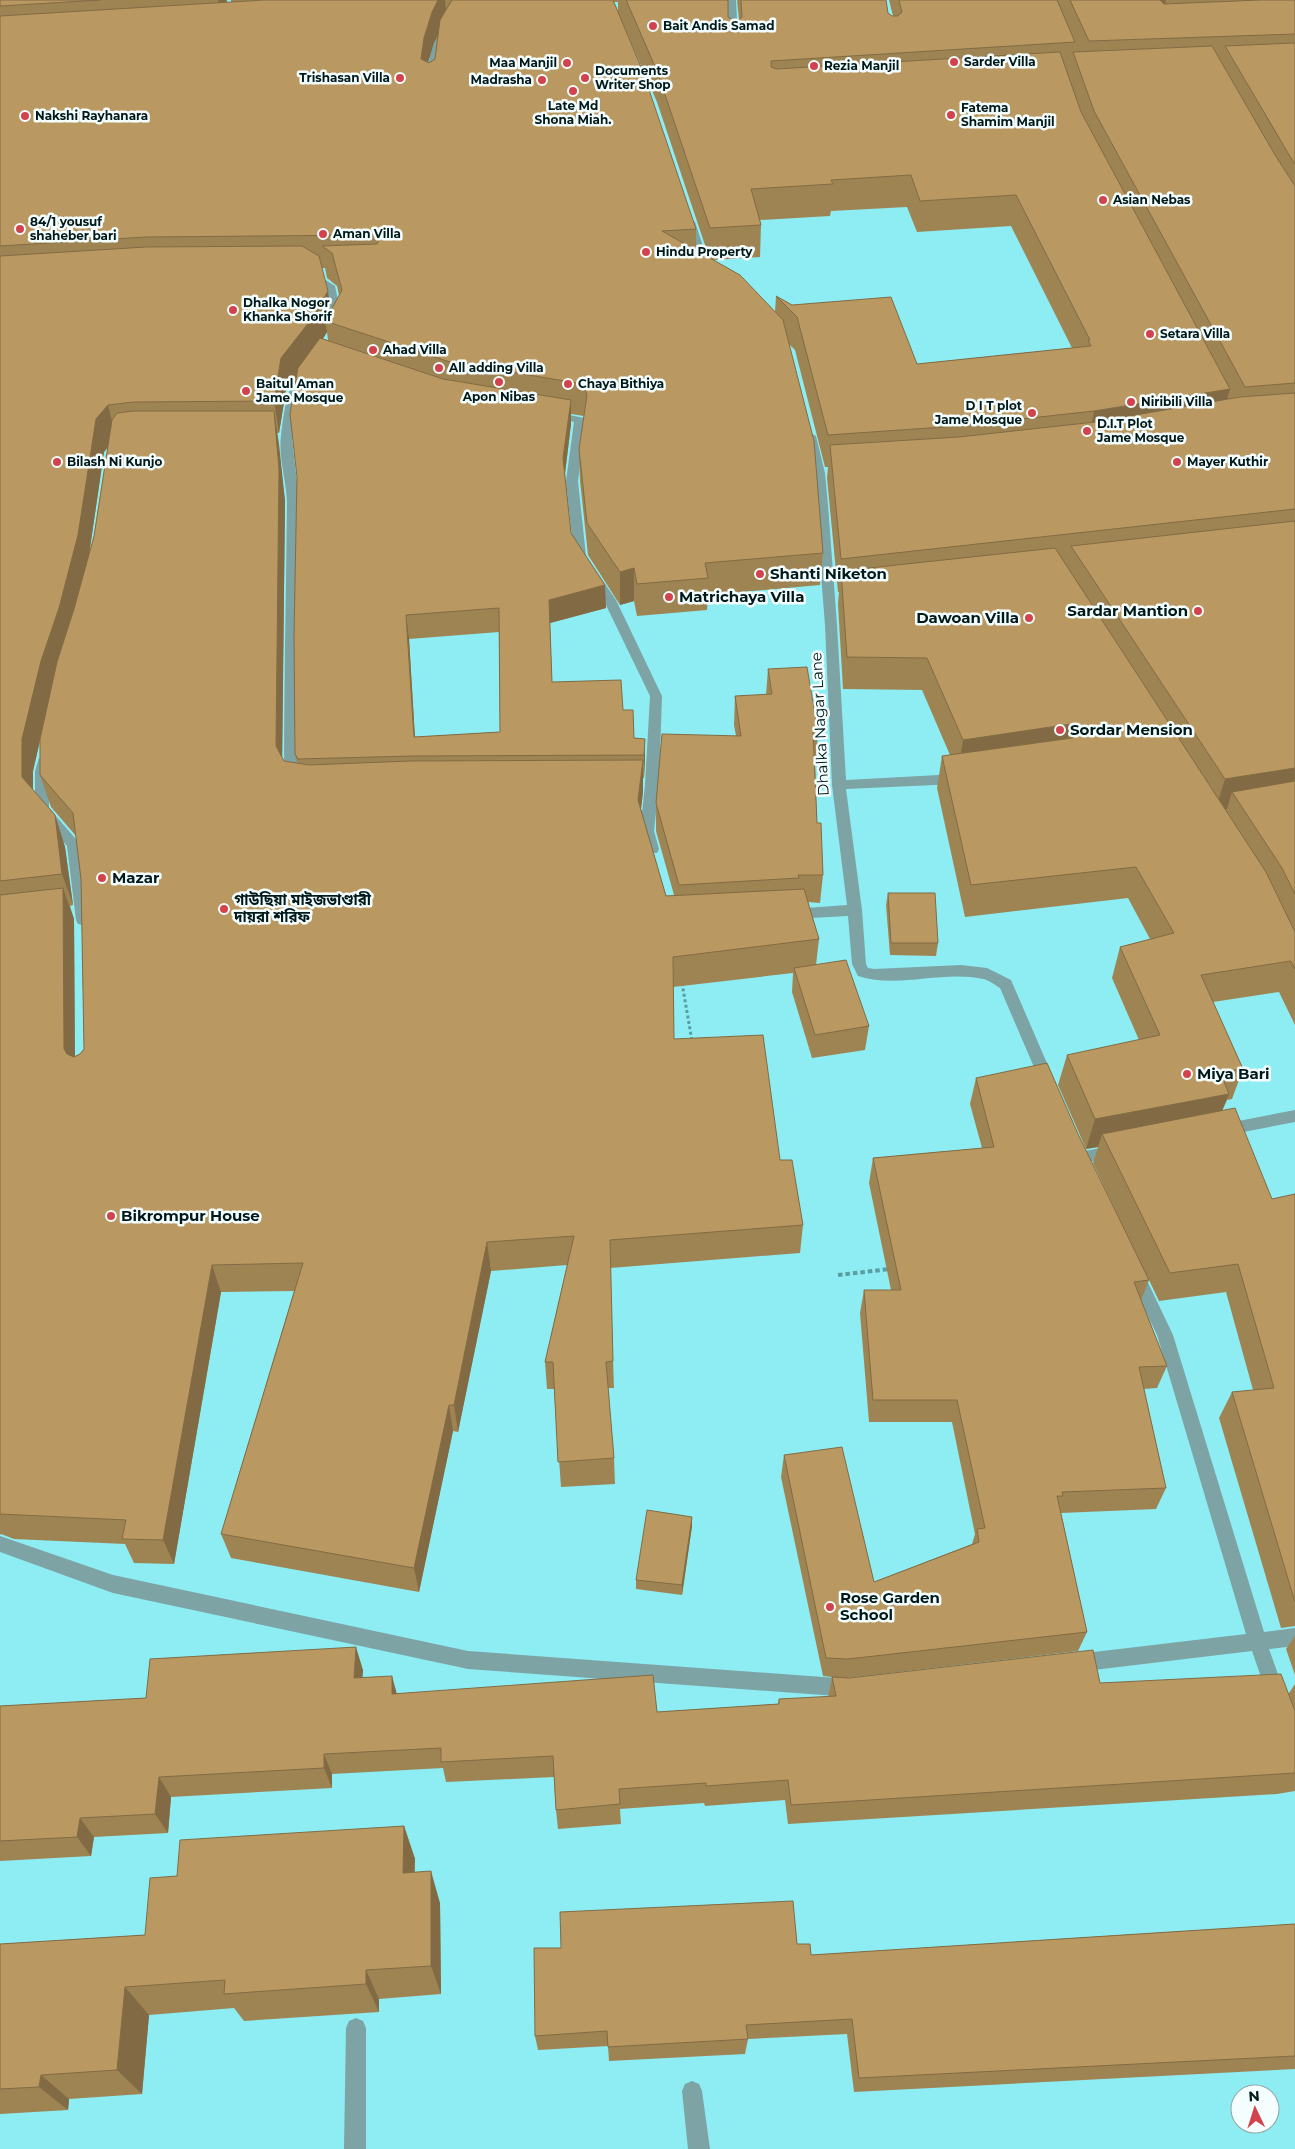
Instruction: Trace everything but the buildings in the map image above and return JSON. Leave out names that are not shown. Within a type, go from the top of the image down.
[{"type":"street","points":[[720,0],[731,0],[734,48]]},
{"type":"street","points":[[431,90],[433,60],[439,41],[452,22]]},
{"type":"street","points":[[686,209],[703,262],[716,276]]},
{"type":"street","points":[[329,273],[305,273],[330,286],[338,323],[334,331]]},
{"type":"street","points":[[305,789],[296,788],[291,778],[290,659],[293,501],[281,438],[294,391],[315,362]]},
{"type":"street","points":[[542,413],[580,420],[572,481],[580,556],[610,600],[656,696],[647,785],[647,831],[654,858]]},
{"type":"street","name":"Dhalka Nagar Lane","points":[[807,425],[824,472],[834,599],[839,785],[855,910],[859,964],[863,972],[874,975],[961,971],[987,974],[1006,984],[1052,1094]]},
{"type":"street","points":[[46,752],[42,771],[42,809],[74,845],[83,911],[83,931]]},
{"type":"street","points":[[839,785],[944,781],[971,777]]},
{"type":"street","points":[[777,915],[855,910]]},
{"type":"street","points":[[65,913],[83,911]]},
{"type":"street","points":[[1207,1133],[1295,1116]]},
{"type":"street","points":[[1088,1176],[1078,1153],[1128,1148]]},
{"type":"street","points":[[1131,1264],[1165,1335],[1258,1643],[1282,1708]]},
{"type":"street","points":[[0,1544],[113,1584],[468,1660],[844,1689],[864,1687]]},
{"type":"street","points":[[1061,1665],[1258,1643],[1295,1637]]},
{"type":"street","points":[[355,2149],[356,2028]]},
{"type":"street","points":[[692,2091],[699,2149]]},
{"type":"path","points":[[682,977],[693,1044]]},
{"type":"path","points":[[838,1275],[896,1268]]},
{"type":"place","name":"Bait Andis Samad","points":[[653,26]]},
{"type":"place","name":"Sarder Villa","points":[[954,62]]},
{"type":"place","name":"Maa Manjil","points":[[567,63]]},
{"type":"place","name":"Rezia Manjil","points":[[814,66]]},
{"type":"place","name":"Trishasan Villa","points":[[400,78]]},
{"type":"place","name":"Documents Writer Shop","points":[[585,78]]},
{"type":"place","name":"Madrasha","points":[[542,80]]},
{"type":"place","name":"Late Md Shona Miah.","points":[[573,91]]},
{"type":"place","name":"Fatema Shamim Manjil","points":[[951,115]]},
{"type":"place","name":"Nakshi Rayhanara","points":[[25,116]]},
{"type":"place","name":"Asian Nebas","points":[[1103,200]]},
{"type":"place","name":"84/1 yousuf shaheber bari","points":[[20,229]]},
{"type":"place","name":"Aman Villa","points":[[323,234]]},
{"type":"place","name":"Hindu Property","points":[[646,252]]},
{"type":"place","name":"Dhalka Nogor Khanka Shorif","points":[[233,310]]},
{"type":"place","name":"Setara Villa","points":[[1150,334]]},
{"type":"place","name":"Ahad Villa","points":[[373,350]]},
{"type":"place","name":"All adding Villa","points":[[439,368]]},
{"type":"place","name":"Apon Nibas","points":[[499,382]]},
{"type":"place","name":"Chaya Bithiya","points":[[568,384]]},
{"type":"place","name":"Baitul Aman Jame Mosque","points":[[246,391]]},
{"type":"place","name":"Niribili Villa","points":[[1131,402]]},
{"type":"place","name":"D I T plot Jame Mosque","points":[[1032,413]]},
{"type":"place","name":"D.I.T Plot Jame Mosque","points":[[1087,431]]},
{"type":"place","name":"Bilash Ni Kunjo","points":[[57,462]]},
{"type":"place","name":"Mayer Kuthir","points":[[1177,462]]},
{"type":"place","name":"Shanti Niketon","points":[[760,574]]},
{"type":"place","name":"Matrichaya Villa","points":[[669,597]]},
{"type":"place","name":"Sardar Mantion","points":[[1198,611]]},
{"type":"place","name":"Dawoan Villa","points":[[1029,618]]},
{"type":"place","name":"Sordar Mension","points":[[1060,730]]},
{"type":"place","name":"Mazar","points":[[102,878]]},
{"type":"place","name":"গাউছিয়া মাইজভাণ্ডারী দায়রা শরিফ","points":[[224,909]]},
{"type":"place","name":"Miya Bari","points":[[1187,1074]]},
{"type":"place","name":"Bikrompur House","points":[[111,1216]]},
{"type":"place","name":"Rose Garden School","points":[[830,1607]]}]
